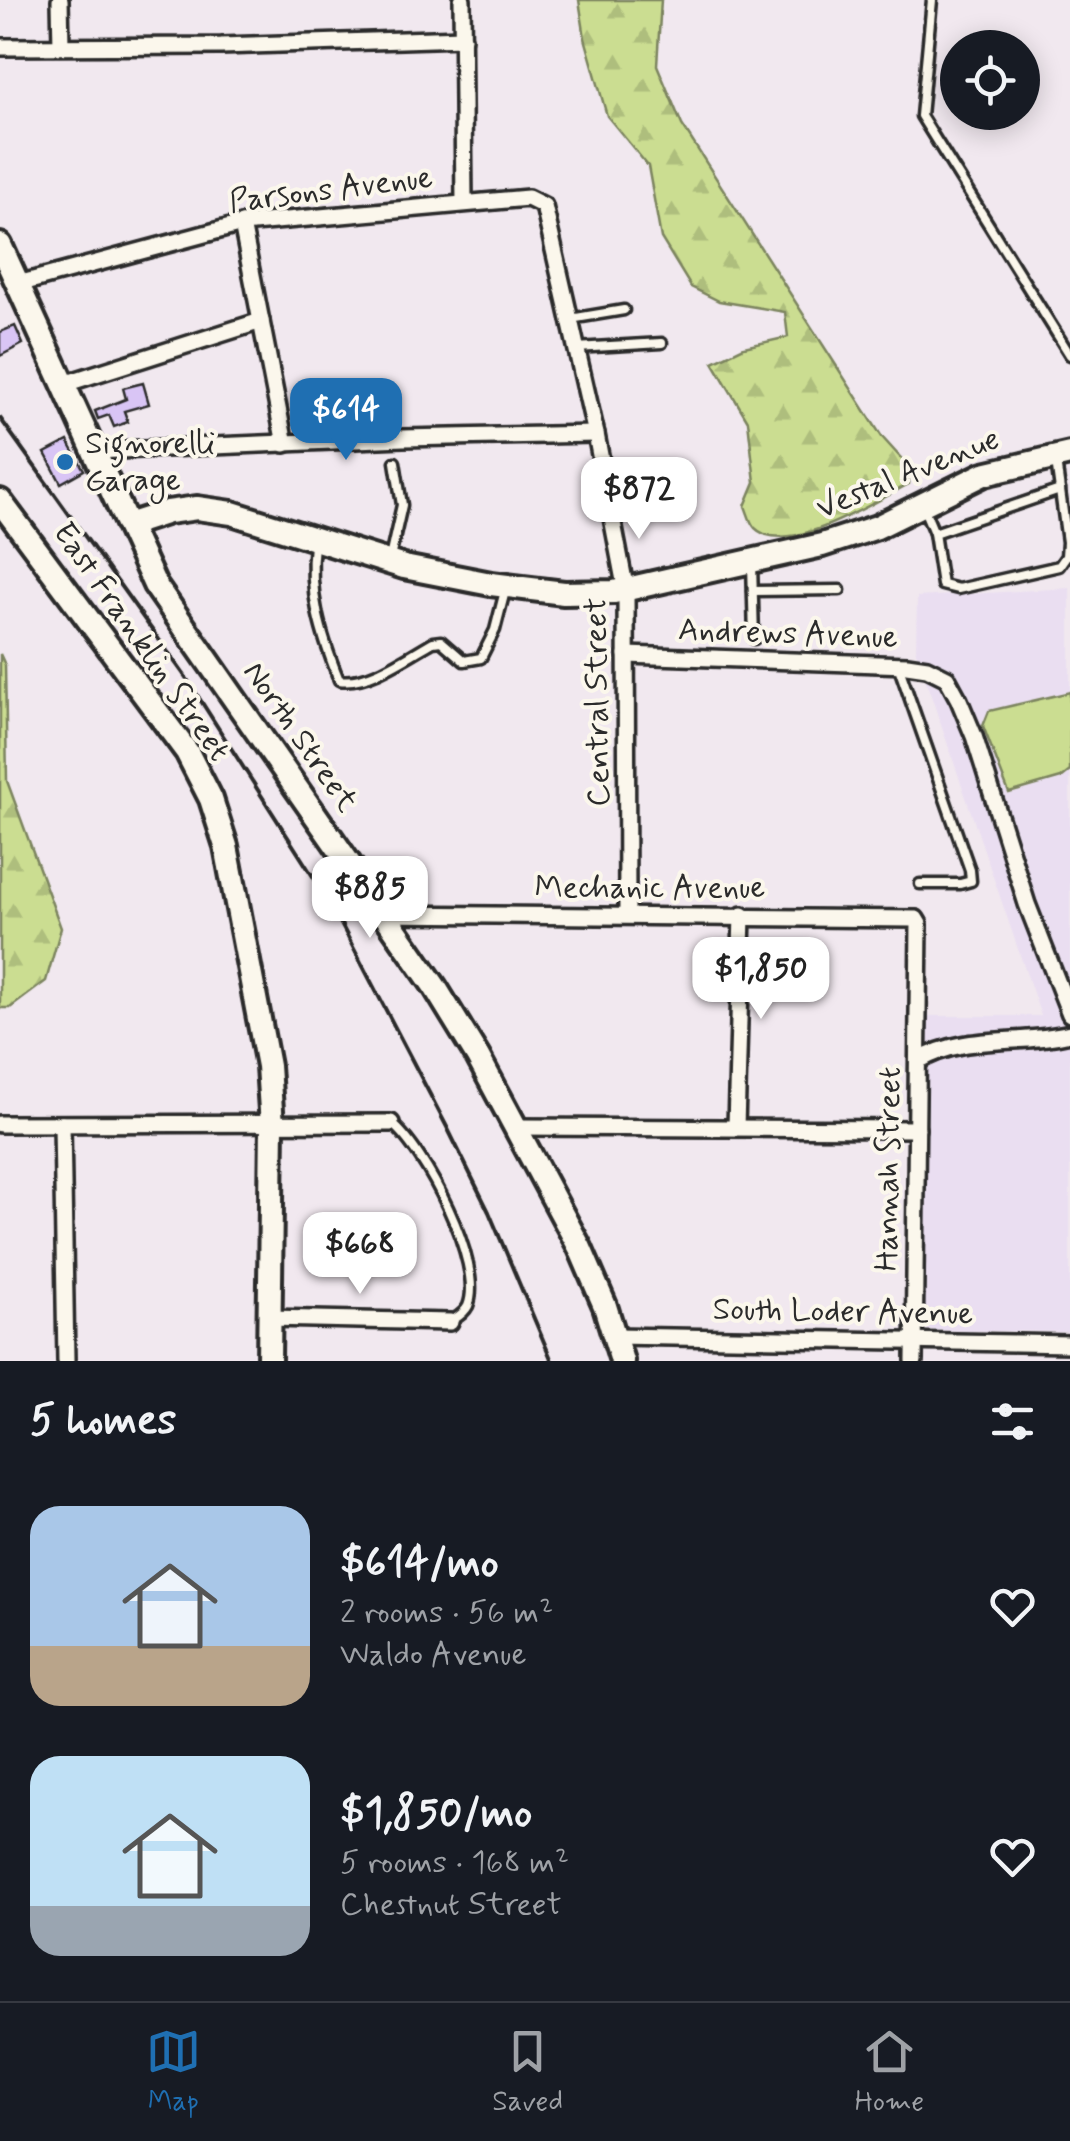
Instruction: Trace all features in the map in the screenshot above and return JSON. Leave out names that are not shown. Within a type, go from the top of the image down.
[{"type":"street","points":[[60,0],[61,46]]},
{"type":"street","points":[[462,0],[464,202]]},
{"type":"street","points":[[0,46],[462,38]]},
{"type":"street","name":"Parsons Avenue","points":[[18,284],[242,224],[464,202],[536,200]]},
{"type":"street","name":"Central Street","points":[[536,200],[544,206],[596,434],[626,591],[627,915]]},
{"type":"street","points":[[242,224],[285,444]]},
{"type":"street","name":"North Street","points":[[0,245],[166,602],[435,987],[580,1248],[622,1361]]},
{"type":"street","points":[[64,384],[261,322]]},
{"type":"street","points":[[95,451],[596,434]]},
{"type":"street","name":"Vestal Avenue","points":[[128,525],[168,512],[197,508],[232,514],[389,562],[506,586],[564,593],[626,591],[752,562],[877,527],[984,474],[1063,455]]},
{"type":"street","name":"East Franklin Street","points":[[0,501],[187,752],[211,798],[226,846],[262,1024],[272,1125],[269,1361]]},
{"type":"street","name":"Andrews Avenue","points":[[626,655],[898,665],[936,671],[947,678],[974,736],[1027,904],[1070,1014]]},
{"type":"street","name":"Mechanic Avenue","points":[[384,914],[916,919]]},
{"type":"street","points":[[736,1127],[742,915]]},
{"type":"street","name":"Hannah Street","points":[[914,1361],[920,924],[916,919]]},
{"type":"street","points":[[918,1061],[942,1046],[1039,1040],[1070,1033]]},
{"type":"street","points":[[0,1124],[391,1123]]},
{"type":"street","points":[[62,1124],[66,1361]]},
{"type":"street","points":[[516,1127],[917,1130]]},
{"type":"street","points":[[269,1318],[450,1322]]},
{"type":"street","name":"South Loder Avenue","points":[[614,1336],[1070,1344]]},
{"type":"lane","points":[[932,0],[922,116],[1070,355]]},
{"type":"lane","points":[[570,319],[624,310]]},
{"type":"lane","points":[[576,348],[662,343]]},
{"type":"lane","points":[[922,505],[934,533],[942,585],[958,589],[1058,566],[1066,556],[1067,542],[1060,490],[1063,455]]},
{"type":"lane","points":[[389,562],[402,506],[395,462]]},
{"type":"lane","points":[[934,533],[1060,490]]},
{"type":"lane","points":[[315,539],[310,574],[314,604],[339,680],[349,682],[367,676],[433,642],[441,641],[464,661],[481,658],[495,630],[506,586]]},
{"type":"lane","points":[[752,562],[754,639]]},
{"type":"lane","points":[[753,591],[840,590]]},
{"type":"lane","points":[[898,665],[971,880],[960,884],[920,884]]},
{"type":"lane","points":[[391,1123],[403,1132],[422,1158],[465,1255],[471,1286],[469,1304],[465,1312],[450,1322]]},
{"type":"shaded area","points":[[1070,588],[1070,1332],[922,1330],[925,1016],[1041,1016],[916,652],[917,597]]},
{"type":"green space","points":[[579,0],[661,0],[657,65],[682,125],[882,437],[909,467],[909,484],[809,532],[769,536],[753,526],[745,506],[755,482],[748,421],[713,362],[744,347],[788,337],[785,312],[719,301],[691,287],[661,238],[648,166],[607,116],[585,38]]},
{"type":"green space","points":[[0,654],[5,665],[7,781],[61,928],[46,981],[10,1008],[0,1008]]},
{"type":"green space","points":[[1070,692],[1070,771],[1061,778],[1009,793],[983,726],[989,711]]},
{"type":"building","points":[[15,326],[23,344],[0,356],[0,332]]},
{"type":"building","points":[[143,383],[149,404],[124,411],[128,422],[114,427],[109,415],[98,419],[95,411],[126,399],[123,388]]},
{"type":"building","name":"Signorelli Garage","points":[[68,441],[84,470],[61,483],[45,453]]},
{"type":"railway","points":[[0,418],[185,676],[330,903],[489,1212],[552,1361]]},
{"type":"place","name":"Signorelli Garage","points":[[65,462]]}]
